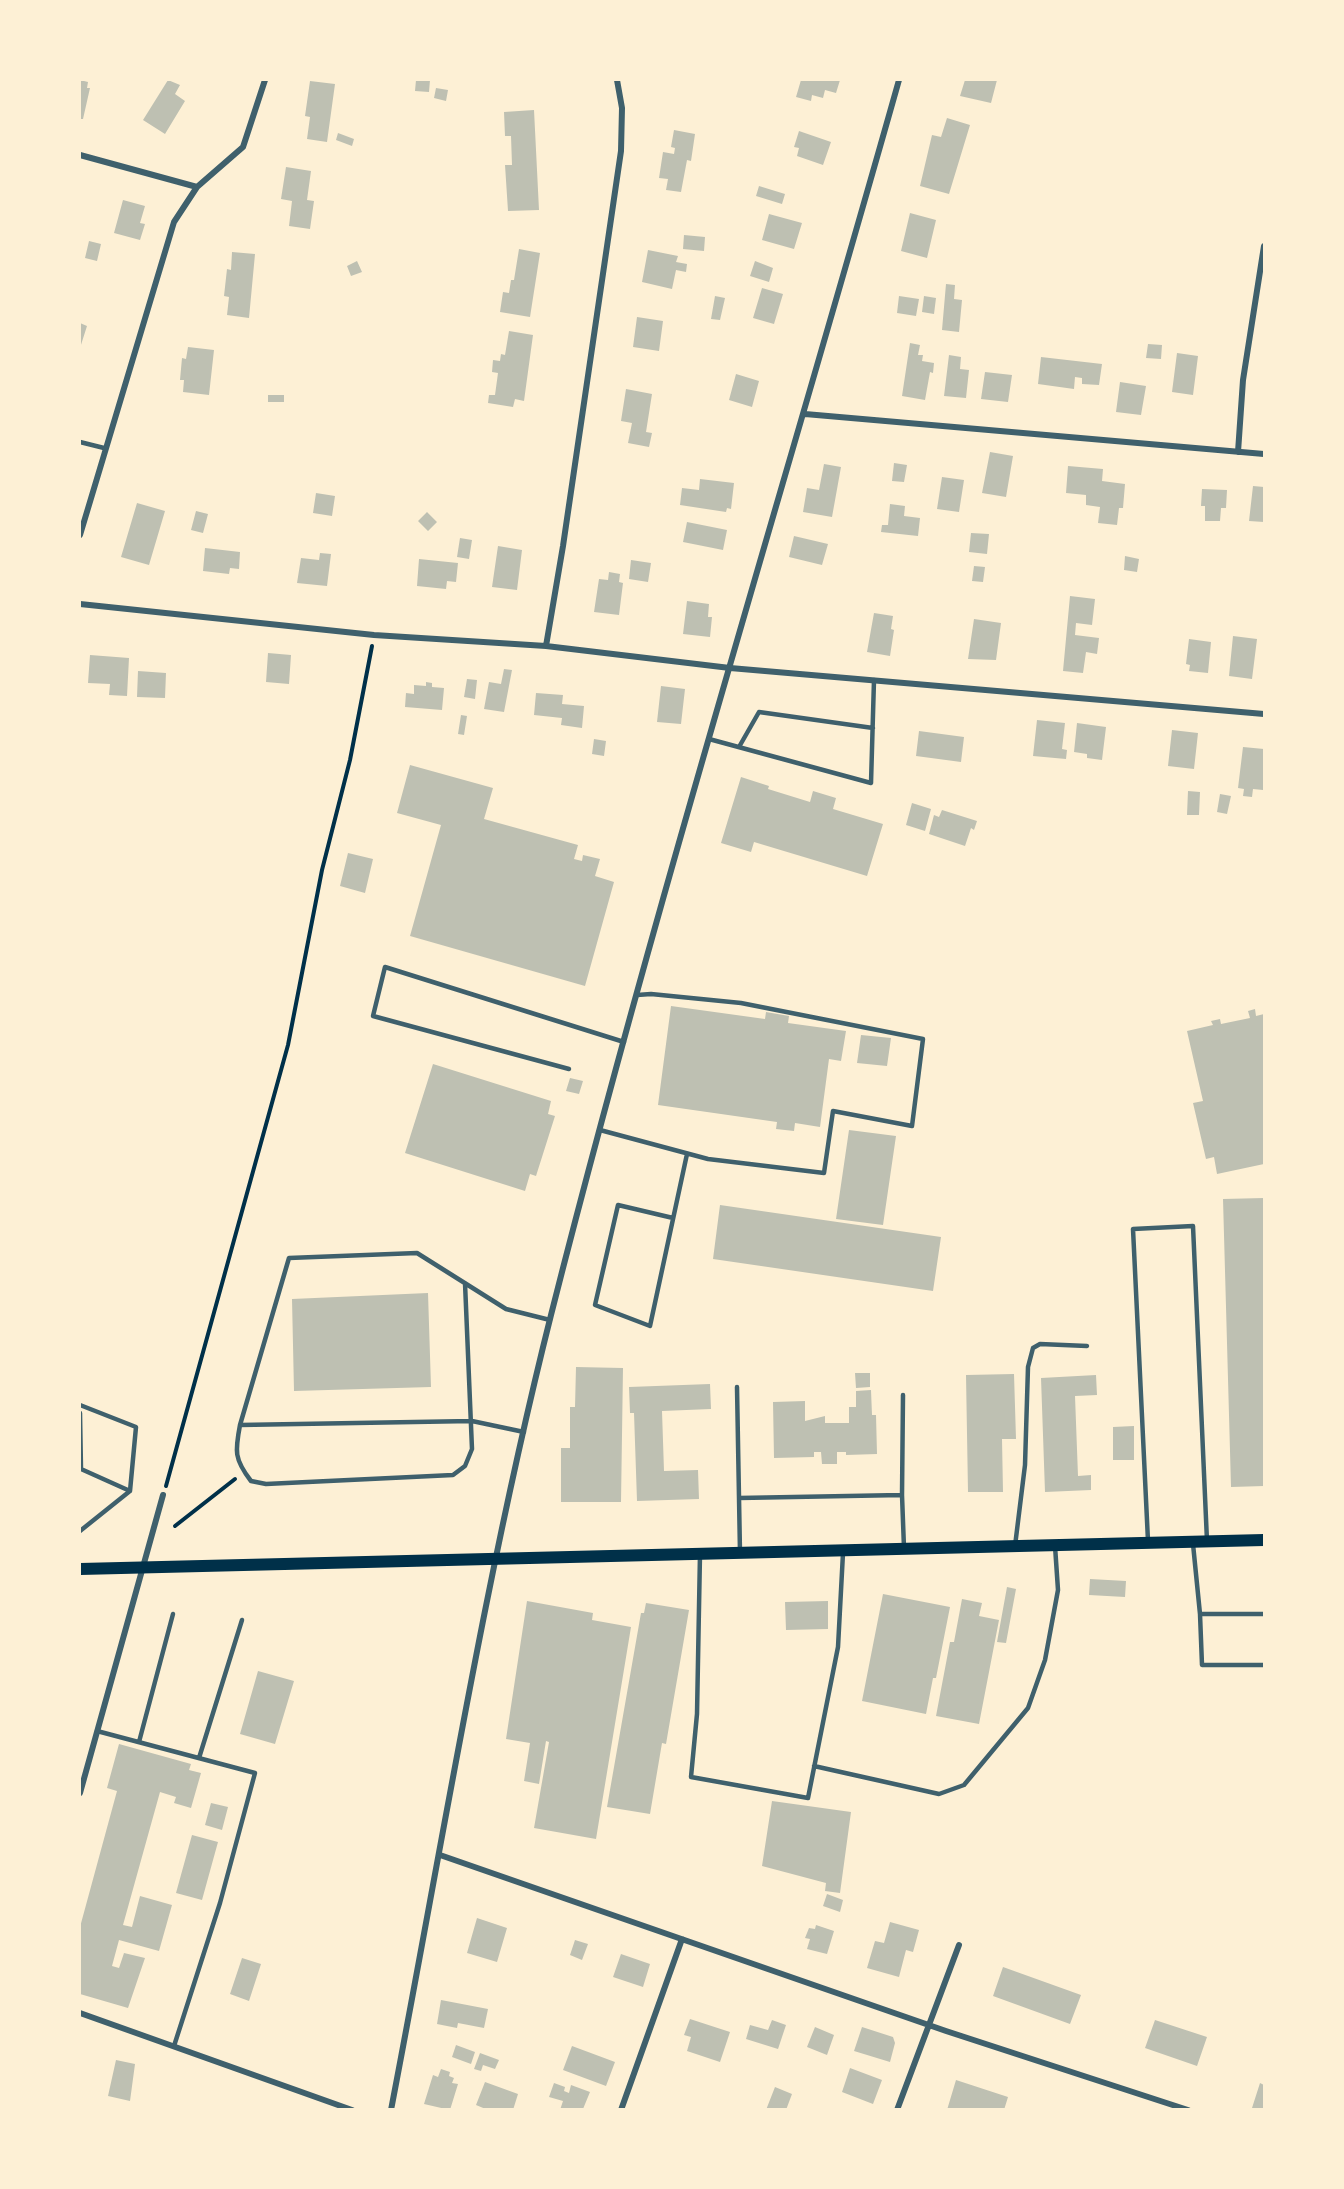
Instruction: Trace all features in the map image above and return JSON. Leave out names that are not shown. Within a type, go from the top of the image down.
[{"type":"main road","points":[[80,1569],[1264,1540]]},
{"type":"street","points":[[80,531],[174,222],[197,187],[243,147],[265,80]]},
{"type":"street","points":[[546,646],[621,152],[622,108],[617,80]]},
{"type":"street","points":[[391,2109],[496,1559],[550,1320],[624,1042],[729,668],[805,414],[899,80]]},
{"type":"street","points":[[80,155],[197,187]]},
{"type":"street","points":[[1238,452],[1243,380],[1264,246]]},
{"type":"street","points":[[805,414],[1264,454]]},
{"type":"street","points":[[80,604],[374,634],[546,646],[729,668],[1264,714]]},
{"type":"street","points":[[80,1793],[163,1495]]},
{"type":"street","points":[[440,1855],[928,2024],[1188,2109]]},
{"type":"street","points":[[621,2109],[682,1939]]},
{"type":"street","points":[[897,2109],[959,1945]]},
{"type":"street","points":[[80,2013],[352,2109]]},
{"type":"lane","points":[[80,442],[104,448]]},
{"type":"lane","points":[[710,739],[868,784],[872,779],[874,680]]},
{"type":"lane","points":[[739,747],[759,712],[873,728]]},
{"type":"lane","points":[[569,1069],[373,1016],[386,966],[624,1042]]},
{"type":"lane","points":[[600,1130],[687,1154],[824,1173],[833,1111],[912,1125],[923,1038],[741,1003],[651,994],[637,995]]},
{"type":"lane","points":[[673,1218],[618,1205],[595,1305],[650,1326],[687,1154]]},
{"type":"lane","points":[[1148,1543],[1133,1229],[1193,1226],[1207,1541]]},
{"type":"lane","points":[[465,1283],[472,1449],[465,1466],[453,1475],[266,1484],[251,1481],[238,1464],[236,1448],[240,1425],[290,1258],[417,1253],[465,1283],[506,1309],[550,1320]]},
{"type":"lane","points":[[1015,1546],[1025,1465],[1028,1367],[1033,1348],[1040,1344],[1087,1346]]},
{"type":"lane","points":[[737,1387],[740,1553]]},
{"type":"lane","points":[[903,1395],[904,1549]]},
{"type":"lane","points":[[80,1405],[136,1427],[130,1491],[80,1531]]},
{"type":"lane","points":[[80,1413],[81,1469],[130,1491]]},
{"type":"lane","points":[[240,1425],[472,1421],[524,1432]]},
{"type":"lane","points":[[739,1498],[903,1495]]},
{"type":"lane","points":[[1193,1542],[1202,1665],[1264,1665]]},
{"type":"lane","points":[[814,1766],[939,1794],[964,1785],[1028,1708],[1045,1660],[1058,1590],[1055,1545]]},
{"type":"lane","points":[[700,1554],[698,1714],[691,1777],[808,1798],[838,1647],[843,1550]]},
{"type":"lane","points":[[139,1742],[173,1614]]},
{"type":"lane","points":[[1200,1614],[1264,1614]]},
{"type":"lane","points":[[199,1758],[242,1620]]},
{"type":"lane","points":[[97,1731],[255,1773],[220,1903],[174,2046]]},
{"type":"path","points":[[163,1495],[288,1045],[317,893],[350,760],[374,634]]},
{"type":"path","points":[[175,1526],[236,1478]]},
{"type":"building","points":[[80,80],[88,82],[87,88],[90,88],[83,119],[80,119]]},
{"type":"building","points":[[168,80],[180,85],[175,94],[185,101],[165,134],[143,120]]},
{"type":"building","points":[[416,80],[430,80],[429,92],[415,91]]},
{"type":"building","points":[[801,80],[840,80],[836,93],[825,90],[823,98],[812,95],[811,101],[796,97]]},
{"type":"building","points":[[965,80],[997,80],[991,103],[960,96]]},
{"type":"building","points":[[310,81],[335,84],[327,142],[307,139],[310,117],[305,116]]},
{"type":"building","points":[[436,88],[448,90],[446,101],[434,98]]},
{"type":"building","points":[[534,110],[539,210],[508,211],[505,165],[512,165],[511,136],[505,136],[504,112]]},
{"type":"building","points":[[947,118],[970,125],[949,194],[920,186],[932,135],[941,137]]},
{"type":"building","points":[[674,130],[695,134],[691,161],[687,160],[681,192],[666,190],[668,179],[659,178],[663,152],[674,154],[675,148],[671,147]]},
{"type":"building","points":[[799,131],[831,142],[823,165],[797,156],[799,148],[794,147]]},
{"type":"building","points":[[338,133],[354,139],[352,146],[336,140]]},
{"type":"building","points":[[286,167],[311,171],[307,200],[314,201],[310,229],[289,226],[292,201],[281,199]]},
{"type":"building","points":[[759,186],[785,194],[782,204],[756,196]]},
{"type":"building","points":[[123,200],[145,206],[140,223],[145,224],[140,240],[114,233]]},
{"type":"building","points":[[910,213],[936,220],[927,258],[901,251]]},
{"type":"building","points":[[769,214],[802,223],[794,249],[762,240]]},
{"type":"building","points":[[684,235],[705,237],[704,251],[683,249]]},
{"type":"building","points":[[89,241],[101,244],[97,261],[85,258]]},
{"type":"building","points":[[519,249],[540,253],[530,317],[500,312],[503,292],[509,293],[511,280],[514,280]]},
{"type":"building","points":[[648,250],[678,256],[676,262],[687,264],[686,272],[676,270],[672,289],[642,282]]},
{"type":"building","points":[[232,252],[255,254],[249,318],[227,315],[229,297],[224,296],[227,269],[231,270]]},
{"type":"building","points":[[357,261],[362,272],[351,276],[347,266]]},
{"type":"building","points":[[755,261],[773,268],[769,282],[750,276]]},
{"type":"building","points":[[946,284],[955,285],[954,299],[962,300],[959,332],[942,330]]},
{"type":"building","points":[[762,288],[783,294],[774,324],[753,318]]},
{"type":"building","points":[[715,296],[725,298],[720,320],[711,319]]},
{"type":"building","points":[[899,296],[919,299],[916,316],[897,313]]},
{"type":"building","points":[[924,296],[936,298],[934,314],[922,312]]},
{"type":"building","points":[[637,317],[663,321],[659,351],[633,347]]},
{"type":"building","points":[[80,323],[87,326],[80,348]]},
{"type":"building","points":[[509,331],[533,335],[524,401],[515,399],[513,407],[488,403],[489,395],[495,395],[498,373],[492,372],[493,360],[500,361],[501,354],[505,355]]},
{"type":"building","points":[[910,343],[920,345],[918,355],[923,355],[922,361],[934,363],[925,400],[902,396]]},
{"type":"building","points":[[1148,344],[1162,345],[1161,359],[1146,358]]},
{"type":"building","points":[[188,347],[214,350],[209,395],[183,392],[184,380],[180,380],[182,358],[186,359]]},
{"type":"building","points":[[1177,353],[1198,356],[1193,395],[1172,392]]},
{"type":"building","points":[[949,355],[961,357],[960,369],[969,370],[966,398],[944,396]]},
{"type":"building","points":[[1041,357],[1102,364],[1099,385],[1082,384],[1082,378],[1075,377],[1074,389],[1038,384]]},
{"type":"building","points":[[985,372],[1012,375],[1008,402],[981,399]]},
{"type":"building","points":[[736,374],[759,381],[752,407],[729,400]]},
{"type":"building","points":[[1120,382],[1146,386],[1141,415],[1116,412]]},
{"type":"building","points":[[626,389],[652,394],[646,432],[652,433],[649,447],[628,443],[632,423],[621,421]]},
{"type":"building","points":[[268,395],[284,395],[284,402],[268,402]]},
{"type":"building","points":[[990,452],[1013,456],[1006,497],[982,493]]},
{"type":"building","points":[[894,463],[907,465],[904,482],[892,481]]},
{"type":"building","points":[[824,464],[841,467],[832,517],[803,512],[807,488],[819,490]]},
{"type":"building","points":[[1068,466],[1103,469],[1102,481],[1125,484],[1123,508],[1119,508],[1117,525],[1098,523],[1100,507],[1086,505],[1086,495],[1066,493]]},
{"type":"building","points":[[942,477],[964,480],[959,512],[937,509]]},
{"type":"building","points":[[700,479],[734,483],[731,509],[727,508],[726,512],[680,505],[682,488],[699,490]]},
{"type":"building","points":[[1253,486],[1264,487],[1264,522],[1249,521]]},
{"type":"building","points":[[1202,489],[1227,490],[1226,508],[1221,508],[1220,521],[1205,521],[1205,506],[1201,506]]},
{"type":"building","points":[[316,493],[335,496],[332,516],[313,513]]},
{"type":"building","points":[[137,503],[165,511],[149,565],[121,557]]},
{"type":"building","points":[[890,504],[905,506],[904,516],[920,518],[918,536],[881,532],[882,525],[888,525]]},
{"type":"building","points":[[196,511],[208,514],[203,533],[191,530]]},
{"type":"building","points":[[427,512],[437,522],[428,531],[418,521]]},
{"type":"building","points":[[687,522],[727,530],[723,550],[683,542]]},
{"type":"building","points":[[971,533],[989,534],[987,554],[969,552]]},
{"type":"building","points":[[794,536],[828,544],[822,565],[789,557]]},
{"type":"building","points":[[460,538],[472,540],[469,559],[457,557]]},
{"type":"building","points":[[498,546],[522,550],[517,590],[492,587]]},
{"type":"building","points":[[205,548],[240,552],[239,569],[230,568],[229,574],[203,571]]},
{"type":"building","points":[[320,553],[331,554],[327,586],[297,583],[301,558],[319,560]]},
{"type":"building","points":[[1125,556],[1139,559],[1137,572],[1124,570]]},
{"type":"building","points":[[419,559],[458,563],[456,582],[447,581],[446,589],[417,586]]},
{"type":"building","points":[[631,560],[651,563],[648,582],[629,579]]},
{"type":"building","points":[[974,566],[985,567],[983,582],[972,581]]},
{"type":"building","points":[[609,572],[620,574],[619,582],[623,583],[619,615],[594,612],[599,579],[608,580]]},
{"type":"building","points":[[1070,596],[1095,599],[1092,625],[1076,623],[1075,635],[1099,638],[1097,654],[1086,652],[1083,673],[1063,671]]},
{"type":"building","points":[[687,601],[709,604],[708,617],[712,617],[710,637],[683,634]]},
{"type":"building","points":[[874,613],[893,616],[891,629],[894,630],[890,656],[867,652]]},
{"type":"building","points":[[974,619],[1001,623],[996,660],[968,659]]},
{"type":"building","points":[[1233,636],[1257,639],[1252,679],[1229,676]]},
{"type":"building","points":[[1189,639],[1211,642],[1208,673],[1189,671],[1190,665],[1186,664]]},
{"type":"building","points":[[268,653],[291,655],[289,684],[266,682]]},
{"type":"building","points":[[90,655],[129,658],[127,696],[109,695],[110,684],[88,683]]},
{"type":"building","points":[[504,669],[512,670],[504,712],[484,709],[489,682],[501,684]]},
{"type":"building","points":[[138,671],[166,673],[165,698],[137,697]]},
{"type":"building","points":[[467,679],[477,680],[475,699],[464,697]]},
{"type":"building","points":[[426,682],[432,683],[432,687],[444,688],[442,710],[405,707],[406,693],[414,694],[414,685],[426,686]]},
{"type":"building","points":[[661,686],[685,689],[681,724],[657,722]]},
{"type":"building","points":[[536,693],[563,695],[562,704],[584,706],[582,728],[561,725],[562,718],[534,715]]},
{"type":"building","points":[[461,715],[467,716],[464,735],[458,734]]},
{"type":"building","points":[[1037,720],[1065,723],[1062,749],[1067,750],[1066,759],[1033,756]]},
{"type":"building","points":[[1077,723],[1106,727],[1102,760],[1087,758],[1087,754],[1074,752]]},
{"type":"building","points":[[1172,730],[1198,733],[1194,769],[1168,766]]},
{"type":"building","points":[[919,731],[964,737],[961,762],[916,756]]},
{"type":"building","points":[[594,739],[606,741],[604,756],[592,754]]},
{"type":"building","points":[[1243,747],[1264,749],[1263,790],[1253,789],[1252,797],[1243,796],[1244,789],[1238,788]]},
{"type":"building","points":[[410,765],[493,788],[484,819],[578,845],[574,859],[582,861],[583,855],[600,859],[595,876],[614,882],[585,986],[410,936],[441,825],[397,813]]},
{"type":"building","points":[[741,777],[769,786],[768,789],[810,802],[813,791],[836,798],[833,809],[883,824],[867,876],[754,842],[751,852],[721,843]]},
{"type":"building","points":[[1188,791],[1200,792],[1199,815],[1187,815]]},
{"type":"building","points":[[1220,794],[1231,796],[1227,814],[1217,812]]},
{"type":"building","points":[[912,803],[931,809],[925,831],[906,825]]},
{"type":"building","points":[[942,810],[977,821],[974,830],[971,828],[965,846],[929,834],[934,815],[939,817]]},
{"type":"building","points":[[348,853],[373,859],[365,893],[340,886]]},
{"type":"building","points":[[671,1006],[765,1019],[766,1012],[789,1016],[788,1023],[846,1031],[841,1061],[829,1059],[820,1127],[795,1123],[794,1131],[776,1129],[777,1122],[658,1105]]},
{"type":"building","points":[[1255,1009],[1256,1016],[1264,1014],[1264,1164],[1217,1174],[1214,1157],[1206,1159],[1193,1103],[1203,1101],[1187,1031],[1213,1025],[1211,1021],[1220,1019],[1221,1024],[1250,1018],[1248,1011]]},
{"type":"building","points":[[861,1035],[891,1038],[887,1066],[857,1063]]},
{"type":"building","points":[[433,1064],[551,1101],[548,1114],[555,1116],[536,1176],[530,1174],[525,1191],[405,1153]]},
{"type":"building","points":[[570,1078],[583,1081],[579,1094],[566,1091]]},
{"type":"building","points":[[849,1130],[896,1136],[883,1225],[836,1219]]},
{"type":"building","points":[[1264,1198],[1264,1486],[1231,1487],[1223,1199]]},
{"type":"building","points":[[720,1205],[941,1237],[933,1291],[713,1259]]},
{"type":"building","points":[[428,1293],[431,1387],[294,1391],[292,1299]]},
{"type":"building","points":[[576,1367],[623,1368],[621,1502],[561,1502],[561,1448],[570,1448],[570,1407],[575,1407]]},
{"type":"building","points":[[855,1373],[870,1373],[870,1387],[856,1388]]},
{"type":"building","points":[[1014,1374],[1016,1439],[1002,1439],[1003,1492],[968,1492],[966,1375]]},
{"type":"building","points":[[1096,1375],[1097,1395],[1075,1396],[1078,1476],[1091,1475],[1091,1490],[1045,1492],[1041,1378]]},
{"type":"building","points":[[710,1384],[711,1409],[662,1411],[664,1471],[698,1470],[699,1499],[637,1501],[634,1413],[630,1413],[629,1387]]},
{"type":"building","points":[[871,1390],[872,1415],[876,1415],[877,1454],[846,1455],[846,1452],[837,1452],[837,1464],[822,1464],[821,1452],[814,1452],[814,1457],[774,1458],[773,1402],[805,1401],[805,1421],[825,1416],[825,1423],[849,1423],[849,1407],[856,1407],[856,1391]]},
{"type":"building","points":[[1134,1426],[1134,1460],[1113,1460],[1113,1427]]},
{"type":"building","points":[[1090,1579],[1126,1581],[1125,1597],[1089,1595]]},
{"type":"building","points":[[1007,1587],[1016,1589],[1006,1643],[997,1642]]},
{"type":"building","points":[[883,1594],[950,1607],[936,1678],[933,1678],[926,1714],[862,1701]]},
{"type":"building","points":[[962,1599],[982,1603],[979,1616],[999,1620],[979,1724],[936,1716],[950,1642],[954,1642]]},
{"type":"building","points":[[527,1601],[593,1613],[592,1620],[631,1627],[596,1839],[534,1828],[549,1742],[546,1741],[539,1784],[524,1781],[530,1743],[506,1739]]},
{"type":"building","points":[[828,1601],[828,1629],[786,1630],[785,1602]]},
{"type":"building","points":[[646,1603],[689,1610],[666,1744],[662,1743],[650,1814],[607,1807],[641,1613],[644,1613]]},
{"type":"building","points":[[258,1671],[294,1681],[275,1744],[240,1734]]},
{"type":"building","points":[[119,1744],[191,1764],[189,1770],[201,1773],[191,1808],[174,1803],[176,1797],[160,1792],[123,1925],[132,1927],[140,1896],[172,1905],[159,1951],[119,1940],[112,1966],[119,1968],[124,1953],[145,1958],[128,2008],[80,1994],[80,1927],[117,1791],[107,1788]]},
{"type":"building","points":[[772,1801],[851,1812],[840,1893],[825,1891],[826,1883],[762,1866]]},
{"type":"building","points":[[211,1803],[228,1807],[222,1830],[205,1825]]},
{"type":"building","points":[[192,1835],[218,1842],[202,1900],[176,1893]]},
{"type":"building","points":[[827,1894],[843,1900],[840,1912],[823,1906]]},
{"type":"building","points":[[477,1918],[507,1928],[497,1962],[467,1953]]},
{"type":"building","points":[[890,1922],[919,1930],[913,1952],[906,1950],[899,1977],[867,1968],[875,1941],[884,1943]]},
{"type":"building","points":[[816,1925],[834,1931],[827,1954],[807,1949],[810,1939],[805,1938],[809,1928],[815,1929]]},
{"type":"building","points":[[575,1940],[588,1944],[582,1960],[570,1955]]},
{"type":"building","points":[[621,1954],[650,1964],[643,1987],[613,1977]]},
{"type":"building","points":[[242,1958],[261,1964],[249,2001],[230,1994]]},
{"type":"building","points":[[1003,1967],[1081,1995],[1070,2024],[993,1996]]},
{"type":"building","points":[[441,2000],[488,2009],[484,2028],[458,2023],[457,2028],[437,2024]]},
{"type":"building","points":[[690,2019],[730,2032],[720,2062],[687,2051],[691,2037],[684,2035]]},
{"type":"building","points":[[772,2020],[786,2025],[778,2049],[746,2039],[750,2025],[768,2030]]},
{"type":"building","points":[[1155,2020],[1207,2037],[1197,2066],[1145,2048]]},
{"type":"building","points":[[815,2027],[834,2035],[827,2055],[807,2047]]},
{"type":"building","points":[[862,2027],[893,2037],[895,2043],[890,2062],[854,2051]]},
{"type":"building","points":[[456,2045],[475,2052],[471,2064],[452,2057]]},
{"type":"building","points":[[572,2046],[615,2062],[606,2086],[563,2070]]},
{"type":"building","points":[[480,2053],[499,2060],[495,2069],[483,2065],[481,2071],[474,2069]]},
{"type":"building","points":[[116,2060],[135,2064],[130,2101],[108,2096]]},
{"type":"building","points":[[850,2068],[882,2080],[873,2104],[842,2092]]},
{"type":"building","points":[[441,2069],[450,2072],[449,2076],[454,2078],[452,2083],[458,2084],[450,2110],[424,2104],[433,2075],[438,2077]]},
{"type":"building","points":[[956,2080],[1008,2097],[1004,2110],[947,2110]]},
{"type":"building","points":[[485,2082],[518,2094],[513,2110],[488,2110],[476,2105]]},
{"type":"building","points":[[554,2083],[565,2087],[564,2091],[569,2093],[571,2085],[590,2092],[583,2109],[560,2110],[563,2101],[549,2097]]},
{"type":"building","points":[[1260,2083],[1264,2085],[1264,2110],[1252,2108]]},
{"type":"building","points":[[775,2087],[792,2094],[786,2110],[766,2110]]}]
